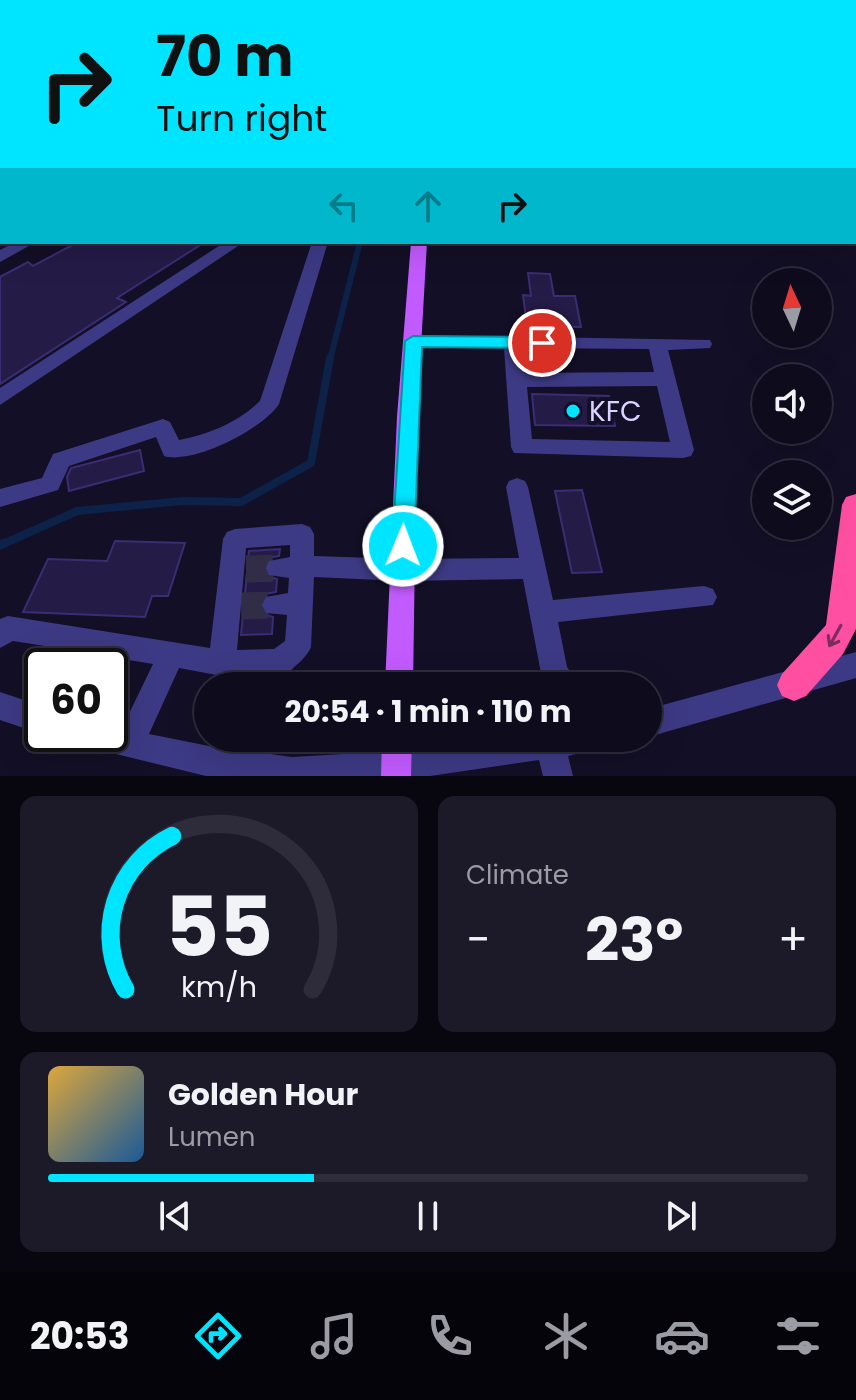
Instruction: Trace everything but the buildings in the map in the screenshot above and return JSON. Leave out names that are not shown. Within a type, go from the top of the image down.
[{"type":"highway","points":[[794,685],[832,644],[841,627],[856,505]]},
{"type":"main road","points":[[399,672],[419,244]]},
{"type":"street","points":[[0,257],[24,244]]},
{"type":"street","points":[[0,398],[233,244]]},
{"type":"street","points":[[0,498],[50,484],[61,460],[163,427],[172,450],[201,443],[253,423],[269,404],[319,244]]},
{"type":"street","points":[[413,341],[703,344]]},
{"type":"street","points":[[513,343],[522,447],[683,450],[657,344]]},
{"type":"street","points":[[516,380],[666,379]]},
{"type":"street","points":[[517,487],[555,672]]},
{"type":"street","points":[[222,663],[235,606],[239,570],[235,539],[302,534],[290,567],[288,604],[298,647],[278,661],[272,672]]},
{"type":"street","points":[[290,567],[403,570],[534,568]]},
{"type":"street","points":[[543,612],[704,597]]},
{"type":"street","points":[[0,636],[8,628],[76,648]]},
{"type":"street","points":[[128,654],[172,654],[222,663],[278,661]]},
{"type":"street","points":[[172,654],[129,745],[229,759],[292,772],[479,752]]},
{"type":"street","points":[[662,719],[794,685],[856,665]]},
{"type":"street","points":[[0,706],[24,714]]},
{"type":"street","points":[[553,752],[558,776]]},
{"type":"waterway","points":[[330,360],[359,244]]},
{"type":"waterway","points":[[1,545],[77,511],[183,501],[241,502],[311,463],[330,358]]},
{"type":"waterway","points":[[0,545],[5,543]]},
{"type":"tunnel","points":[[246,569],[278,568]]},
{"type":"tunnel","points":[[241,606],[275,605]]},
{"type":"place","name":"KFC","points":[[573,411]]},
{"type":"route","points":[[403,546],[413,341],[542,343]]}]
